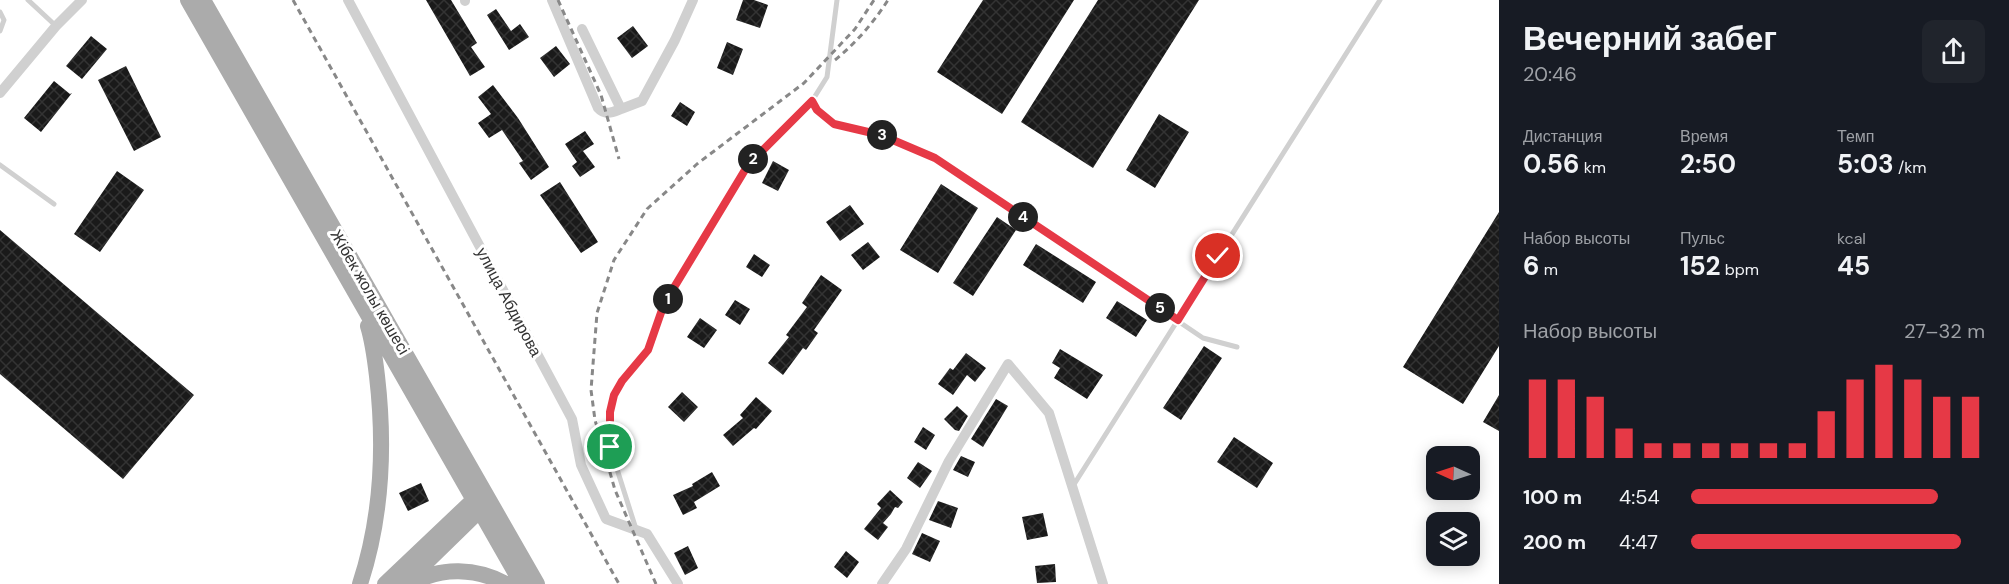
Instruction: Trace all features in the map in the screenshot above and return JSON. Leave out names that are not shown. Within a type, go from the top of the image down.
[{"type":"main road","name":"Жібек жолы көшесі","points":[[188,0],[356,294]]},
{"type":"main road","name":"Жібек жолы көшесі","points":[[203,0],[481,500],[537,584]]},
{"type":"main road","points":[[356,294],[481,500],[522,584]]},
{"type":"main road","points":[[356,294],[372,339],[379,392],[381,440],[379,493],[372,539],[360,584]]},
{"type":"main road","points":[[385,584],[481,500]]},
{"type":"main road","points":[[404,584],[481,500]]},
{"type":"main road","points":[[411,584],[424,576],[445,571],[484,575],[506,584]]},
{"type":"street","points":[[0,93],[56,26],[82,0]]},
{"type":"street","points":[[552,0],[598,108],[601,112],[607,113],[642,101],[675,40],[693,0]]},
{"type":"street","name":"улица Абдирова","points":[[350,1],[572,419],[581,465],[606,519],[647,534],[678,584]]},
{"type":"street","points":[[582,29],[621,109]]},
{"type":"street","points":[[882,584],[906,549],[949,461],[1008,364],[1049,413],[1103,584]]},
{"type":"lane","points":[[28,0],[56,26]]},
{"type":"lane","points":[[637,530],[610,447],[610,412],[614,395],[622,381],[648,350],[664,304],[748,165],[812,101],[827,77],[837,0]]},
{"type":"lane","points":[[1073,487],[1380,0]]},
{"type":"lane","points":[[0,12],[4,20],[0,31]]},
{"type":"lane","points":[[812,101],[817,110],[834,124],[881,135],[935,158],[1203,338],[1237,347]]},
{"type":"lane","points":[[0,165],[54,204]]},
{"type":"building","points":[[426,0],[451,0],[477,43],[471,47],[485,67],[470,76]]},
{"type":"building","points":[[743,0],[754,0],[768,5],[760,28],[736,20]]},
{"type":"building","points":[[983,0],[1074,0],[1002,114],[937,72]]},
{"type":"building","points":[[1098,0],[1199,0],[1093,168],[1021,122]]},
{"type":"building","points":[[496,9],[511,31],[520,24],[529,37],[509,50],[487,15]]},
{"type":"building","points":[[633,26],[648,46],[632,58],[617,38]]},
{"type":"building","points":[[91,36],[107,49],[82,79],[66,66]]},
{"type":"building","points":[[727,42],[743,49],[733,75],[717,68]]},
{"type":"building","points":[[556,46],[570,64],[554,77],[540,58]]},
{"type":"building","points":[[126,66],[161,137],[134,151],[98,80]]},
{"type":"building","points":[[54,81],[70,94],[72,93],[41,132],[24,118]]},
{"type":"building","points":[[493,85],[518,118],[549,167],[531,180],[519,163],[523,161],[502,130],[489,138],[478,123],[491,114],[478,97]]},
{"type":"building","points":[[680,102],[695,112],[687,126],[671,116]]},
{"type":"building","points":[[1159,114],[1189,132],[1155,188],[1126,170]]},
{"type":"building","points":[[585,131],[594,144],[583,151],[595,167],[580,177],[572,166],[577,162],[565,144]]},
{"type":"building","points":[[773,161],[789,170],[778,191],[762,183]]},
{"type":"building","points":[[117,171],[144,190],[100,252],[74,234]]},
{"type":"building","points":[[560,182],[598,242],[581,253],[540,195]]},
{"type":"building","points":[[941,184],[978,208],[938,273],[900,250]]},
{"type":"building","points":[[850,205],[864,224],[840,241],[826,222]]},
{"type":"building","points":[[1499,212],[1499,346],[1463,404],[1403,367]]},
{"type":"building","points":[[997,217],[1016,230],[973,296],[953,283]]},
{"type":"building","points":[[0,230],[194,395],[123,479],[0,374]]},
{"type":"building","points":[[868,242],[880,257],[863,270],[851,255]]},
{"type":"building","points":[[1036,244],[1096,282],[1083,303],[1023,265]]},
{"type":"building","points":[[754,254],[770,265],[762,277],[746,267]]},
{"type":"building","points":[[821,275],[842,290],[814,330],[818,333],[806,350],[803,348],[783,375],[768,363],[789,337],[786,335],[807,307],[802,303]]},
{"type":"building","points":[[735,300],[750,309],[740,325],[725,315]]},
{"type":"building","points":[[1117,301],[1147,320],[1136,337],[1106,318]]},
{"type":"building","points":[[700,318],[717,330],[704,348],[687,337]]},
{"type":"building","points":[[1204,346],[1222,358],[1181,420],[1163,408]]},
{"type":"building","points":[[1060,349],[1103,375],[1087,399],[1054,378],[1060,368],[1052,363]]},
{"type":"building","points":[[966,353],[986,368],[975,382],[967,375],[953,395],[938,384],[950,368],[953,370]]},
{"type":"building","points":[[682,392],[698,407],[684,422],[668,407]]},
{"type":"building","points":[[1499,395],[1499,431],[1483,422]]},
{"type":"building","points":[[756,397],[772,411],[756,429],[754,428],[733,446],[723,435],[743,418],[740,415]]},
{"type":"building","points":[[996,399],[1008,406],[983,447],[971,439]]},
{"type":"building","points":[[957,406],[968,416],[959,431],[944,419]]},
{"type":"building","points":[[923,427],[935,435],[926,450],[914,442]]},
{"type":"building","points":[[1234,437],[1273,463],[1257,488],[1217,462]]},
{"type":"building","points":[[961,456],[975,462],[968,477],[953,470]]},
{"type":"building","points":[[918,462],[932,471],[920,488],[907,478]]},
{"type":"building","points":[[712,472],[720,486],[694,502],[697,508],[683,515],[673,495],[693,486],[692,484]]},
{"type":"building","points":[[421,483],[429,501],[408,511],[399,493]]},
{"type":"building","points":[[890,490],[903,502],[898,508],[895,507],[883,523],[888,527],[878,540],[864,529],[881,508],[877,504]]},
{"type":"building","points":[[938,501],[958,508],[951,528],[929,520]]},
{"type":"building","points":[[1043,513],[1048,536],[1027,540],[1022,517]]},
{"type":"building","points":[[922,533],[940,541],[930,562],[912,554]]},
{"type":"building","points":[[688,546],[698,568],[685,575],[674,553]]},
{"type":"building","points":[[846,551],[859,562],[847,578],[834,567]]},
{"type":"building","points":[[1055,564],[1056,582],[1037,583],[1035,566]]},
{"type":"railway","points":[[293,0],[619,584]]},
{"type":"railway","points":[[558,0],[601,95],[619,159]]},
{"type":"railway","points":[[656,584],[615,490],[595,420],[591,390],[597,313],[614,260],[647,209],[697,164],[804,83],[855,29],[874,0]]},
{"type":"railway","points":[[835,60],[864,32],[888,0]]},
{"type":"route","points":[[610,447],[610,412],[614,395],[622,381],[648,350],[664,304],[748,165],[812,101],[817,110],[834,124],[881,135],[935,158],[1178,320],[1218,256]]}]
